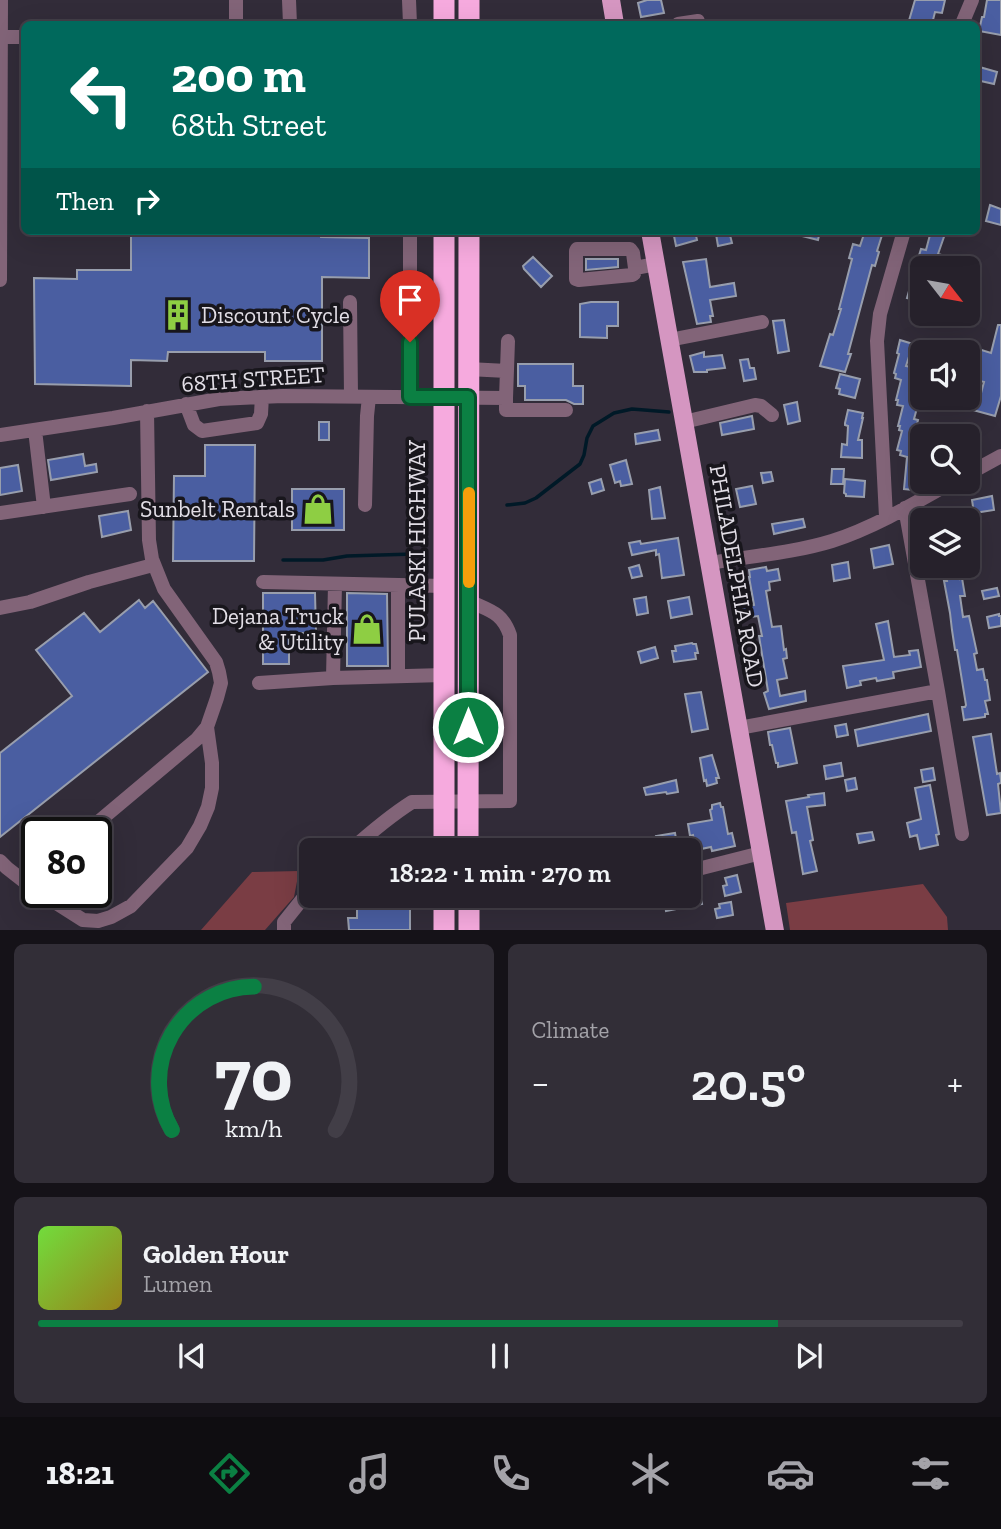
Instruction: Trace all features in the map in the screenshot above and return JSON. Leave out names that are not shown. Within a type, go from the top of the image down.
[{"type":"highway","points":[[444,0],[444,21]]},
{"type":"highway","points":[[469,0],[469,21]]},
{"type":"highway","name":"PULASKI HIGHWAY","points":[[444,235],[444,838]]},
{"type":"highway","points":[[468,235],[468,838]]},
{"type":"highway","points":[[444,908],[444,930]]},
{"type":"highway","points":[[468,908],[469,930]]},
{"type":"main road","points":[[611,0],[614,21]]},
{"type":"main road","name":"PHILADELPHIA ROAD","points":[[651,235],[775,930]]},
{"type":"street","points":[[0,280],[1,0]]},
{"type":"street","points":[[236,0],[236,21]]},
{"type":"street","points":[[289,0],[290,21]]},
{"type":"street","points":[[410,0],[410,21]]},
{"type":"street","points":[[963,21],[972,0]]},
{"type":"street","points":[[0,37],[21,37]]},
{"type":"street","points":[[410,235],[410,397]]},
{"type":"street","points":[[886,517],[877,341],[880,314],[903,235]]},
{"type":"street","points":[[635,268],[656,264]]},
{"type":"street","points":[[350,302],[351,396]]},
{"type":"street","points":[[669,340],[762,322]]},
{"type":"street","points":[[508,341],[506,410],[566,410]]},
{"type":"street","points":[[468,369],[507,371]]},
{"type":"street","points":[[186,404],[194,425],[202,431],[257,423],[261,414],[262,396]]},
{"type":"street","name":"68TH STREET","points":[[0,435],[219,399],[262,396],[506,398]]},
{"type":"street","points":[[365,505],[369,397]]},
{"type":"street","points":[[684,422],[755,405],[761,405],[772,415]]},
{"type":"street","points":[[104,817],[197,739],[207,727],[220,684],[216,663],[164,589],[153,565],[149,540],[147,411]]},
{"type":"street","points":[[35,430],[44,507]]},
{"type":"street","points":[[980,467],[1001,456]]},
{"type":"street","points":[[710,563],[826,542],[848,535],[930,494]]},
{"type":"street","points":[[0,513],[130,495]]},
{"type":"street","points":[[905,508],[962,834]]},
{"type":"street","points":[[0,608],[30,602],[89,582],[153,565]]},
{"type":"street","points":[[263,582],[444,586]]},
{"type":"street","points":[[333,678],[335,584]]},
{"type":"street","points":[[398,585],[398,676]]},
{"type":"street","points":[[364,838],[412,802],[510,801],[510,635],[499,616],[469,601]]},
{"type":"street","points":[[259,683],[444,675]]},
{"type":"street","points":[[739,728],[938,691]]},
{"type":"street","points":[[66,908],[83,920],[111,918],[131,906],[187,848],[208,807],[212,788],[212,762],[207,727]]},
{"type":"street","points":[[701,868],[761,853]]},
{"type":"street","points":[[0,861],[21,877]]},
{"type":"street","points":[[284,930],[284,922],[299,903]]},
{"type":"shaded area","points":[[299,871],[294,897],[265,930],[201,930],[252,872]]},
{"type":"shaded area","points":[[923,884],[947,917],[948,930],[790,930],[786,903]]},
{"type":"building","points":[[661,0],[664,13],[641,17],[638,3]]},
{"type":"building","points":[[915,0],[945,0],[942,13],[935,12],[933,21],[909,21]]},
{"type":"building","points":[[987,0],[1001,0],[1001,35],[980,31]]},
{"type":"building","points":[[980,67],[997,72],[994,84],[980,81]]},
{"type":"building","points":[[990,205],[1001,209],[1001,225],[986,221]]},
{"type":"building","name":"Discount Cycle","points":[[131,235],[321,235],[369,238],[369,278],[322,277],[322,361],[265,361],[265,352],[168,352],[167,361],[131,360],[131,386],[35,384],[34,278],[77,279],[77,270],[131,270]]},
{"type":"building","points":[[674,235],[696,235],[697,240],[676,246]]},
{"type":"building","points":[[716,235],[730,235],[732,243],[718,246]]},
{"type":"building","points":[[798,235],[819,235],[818,240]]},
{"type":"building","points":[[864,235],[882,235],[845,372],[820,366],[841,309],[853,244],[860,246]]},
{"type":"building","points":[[930,235],[945,235],[938,254],[945,256],[919,256],[921,249],[926,250]]},
{"type":"building","points":[[533,257],[552,276],[541,287],[523,266]]},
{"type":"building","points":[[586,259],[618,259],[618,267],[586,270]]},
{"type":"building","points":[[706,259],[710,287],[734,283],[736,296],[710,300],[713,316],[710,316],[711,322],[697,324],[683,262]]},
{"type":"building","points":[[618,302],[618,326],[607,326],[607,338],[580,337],[580,304]]},
{"type":"building","points":[[784,320],[789,351],[778,353],[773,321]]},
{"type":"building","points":[[998,325],[1001,325],[1001,396],[995,416],[973,410],[980,410],[984,382],[980,381],[980,350],[991,353]]},
{"type":"building","points":[[900,340],[910,343],[906,366],[910,367],[910,410],[916,410],[914,419],[918,420],[917,424],[910,424],[910,490],[904,489],[907,457],[900,455],[901,451],[897,450],[902,431],[898,426],[903,406],[897,405],[896,400],[901,380],[895,378],[894,373],[899,354]]},
{"type":"building","points":[[704,352],[704,357],[722,355],[725,368],[694,372],[690,356]]},
{"type":"building","points":[[748,359],[750,368],[754,368],[756,379],[744,381],[740,360]]},
{"type":"building","points":[[518,364],[573,364],[573,386],[583,386],[583,404],[566,400],[525,400],[525,386],[518,386]]},
{"type":"building","points":[[840,374],[860,379],[855,398],[839,394],[840,389],[836,388]]},
{"type":"building","points":[[797,402],[800,421],[788,424],[784,405]]},
{"type":"building","points":[[848,410],[863,413],[858,440],[862,440],[862,458],[841,457],[842,444],[847,445],[848,426],[845,423]]},
{"type":"building","points":[[752,416],[754,429],[722,435],[720,423]]},
{"type":"building","points":[[319,422],[329,422],[329,440],[319,440]]},
{"type":"building","points":[[658,430],[660,440],[636,444],[635,434]]},
{"type":"building","points":[[205,445],[255,445],[254,561],[173,561],[174,476],[205,476]]},
{"type":"building","points":[[83,454],[85,466],[96,464],[97,472],[51,480],[48,460]]},
{"type":"building","points":[[626,460],[632,484],[621,486],[620,481],[615,483],[610,465]]},
{"type":"building","points":[[18,465],[22,491],[0,495],[0,468]]},
{"type":"building","points":[[832,469],[844,469],[843,484],[831,484]]},
{"type":"building","points":[[771,472],[773,481],[763,483],[761,473]]},
{"type":"building","points":[[601,479],[604,490],[592,494],[589,483]]},
{"type":"building","points":[[845,479],[865,481],[864,497],[846,496]]},
{"type":"building","points":[[752,486],[756,504],[740,507],[736,489]]},
{"type":"building","points":[[660,487],[665,518],[652,519],[649,490]]},
{"type":"building","name":"Sunbelt Rentals","points":[[292,489],[344,489],[344,530],[292,530]]},
{"type":"building","points":[[992,496],[994,510],[980,512],[980,508],[973,508],[972,500]]},
{"type":"building","points":[[128,511],[131,530],[102,537],[99,516]]},
{"type":"building","points":[[803,519],[805,527],[774,534],[772,524]]},
{"type":"building","points":[[678,538],[684,575],[662,578],[656,550],[632,555],[629,543],[640,541],[641,544]]},
{"type":"building","points":[[889,545],[893,564],[874,568],[871,549]]},
{"type":"building","points":[[848,562],[850,578],[834,581],[832,565]]},
{"type":"building","points":[[639,565],[642,576],[632,578],[629,568]]},
{"type":"building","points":[[766,567],[767,571],[778,569],[780,580],[769,582],[770,590],[766,591],[772,627],[781,626],[784,650],[786,649],[787,658],[783,659],[787,678],[777,680],[780,696],[805,691],[806,701],[769,709],[764,693],[768,691],[758,616],[743,618],[742,607],[754,605],[749,570]]},
{"type":"building","points":[[946,578],[962,578],[965,596],[960,596],[963,617],[969,616],[977,653],[974,654],[977,670],[983,669],[987,680],[990,700],[985,701],[988,714],[985,714],[985,717],[964,720],[962,707],[966,705],[944,581],[947,581]]},
{"type":"building","points":[[997,588],[999,596],[984,599],[982,591]]},
{"type":"building","points":[[263,593],[315,593],[316,633],[289,633],[289,664],[263,664]]},
{"type":"building","name":"Dejana Truck & Utility","points":[[347,593],[387,594],[388,666],[347,666]]},
{"type":"building","points":[[646,597],[648,613],[637,615],[634,599]]},
{"type":"building","points":[[689,597],[692,614],[671,618],[668,601]]},
{"type":"building","points":[[139,600],[145,608],[153,601],[208,672],[25,817],[21,817],[21,820],[0,837],[0,753],[72,696],[36,650],[84,613],[100,632]]},
{"type":"building","points":[[999,614],[1001,626],[989,628],[987,617]]},
{"type":"building","points":[[888,621],[894,657],[910,655],[909,651],[918,650],[921,667],[893,672],[894,678],[860,681],[861,685],[847,688],[843,666],[884,660],[876,624]]},
{"type":"building","points":[[696,644],[696,659],[674,662],[672,651],[676,651],[675,646]]},
{"type":"building","points":[[655,647],[658,658],[641,663],[638,652]]},
{"type":"building","points":[[701,692],[708,729],[692,732],[685,694]]},
{"type":"building","points":[[928,714],[931,731],[858,746],[855,730]]},
{"type":"building","points":[[846,724],[848,735],[837,737],[835,726]]},
{"type":"building","points":[[790,728],[797,763],[778,767],[768,732]]},
{"type":"building","points":[[991,734],[997,774],[1000,773],[1001,780],[998,784],[1001,813],[987,815],[973,737]]},
{"type":"building","points":[[712,755],[719,778],[716,778],[717,783],[707,786],[700,758]]},
{"type":"building","points":[[841,763],[843,776],[826,779],[824,766]]},
{"type":"building","points":[[933,768],[935,780],[923,782],[921,770]]},
{"type":"building","points":[[855,778],[857,789],[847,791],[845,780]]},
{"type":"building","points":[[676,780],[678,792],[646,795],[644,788]]},
{"type":"building","points":[[930,785],[939,834],[936,835],[938,845],[920,849],[917,835],[910,837],[907,823],[921,819],[915,788]]},
{"type":"building","points":[[824,793],[825,805],[807,807],[813,840],[810,841],[817,871],[803,874],[796,832],[792,833],[786,801]]},
{"type":"building","points":[[720,803],[723,807],[728,834],[732,833],[735,846],[712,851],[711,847],[701,849],[701,838],[690,836],[688,824],[712,820],[712,805]]},
{"type":"building","points":[[872,832],[874,840],[859,843],[857,834]]},
{"type":"building","points":[[675,833],[676,838],[656,838]]},
{"type":"building","points":[[737,875],[741,892],[725,896],[725,878]]},
{"type":"building","points":[[731,902],[733,915],[717,918],[715,909],[720,908],[719,904]]},
{"type":"building","points":[[357,908],[410,908],[410,930],[349,930],[348,918],[357,918]]},
{"type":"waterway","points":[[507,505],[525,503],[536,498],[580,464],[593,426],[614,413],[632,409],[669,412]]},
{"type":"waterway","points":[[283,560],[414,554]]},
{"type":"slow traffic","points":[[469,493],[469,582]]},
{"type":"place","name":"Discount Cycle","points":[[178,315]]},
{"type":"place","name":"Sunbelt Rentals","points":[[318,509]]},
{"type":"place","name":"Dejana Truck & Utility","points":[[367,629]]},
{"type":"route","points":[[410,342],[410,397],[468,397],[468,727]]}]
